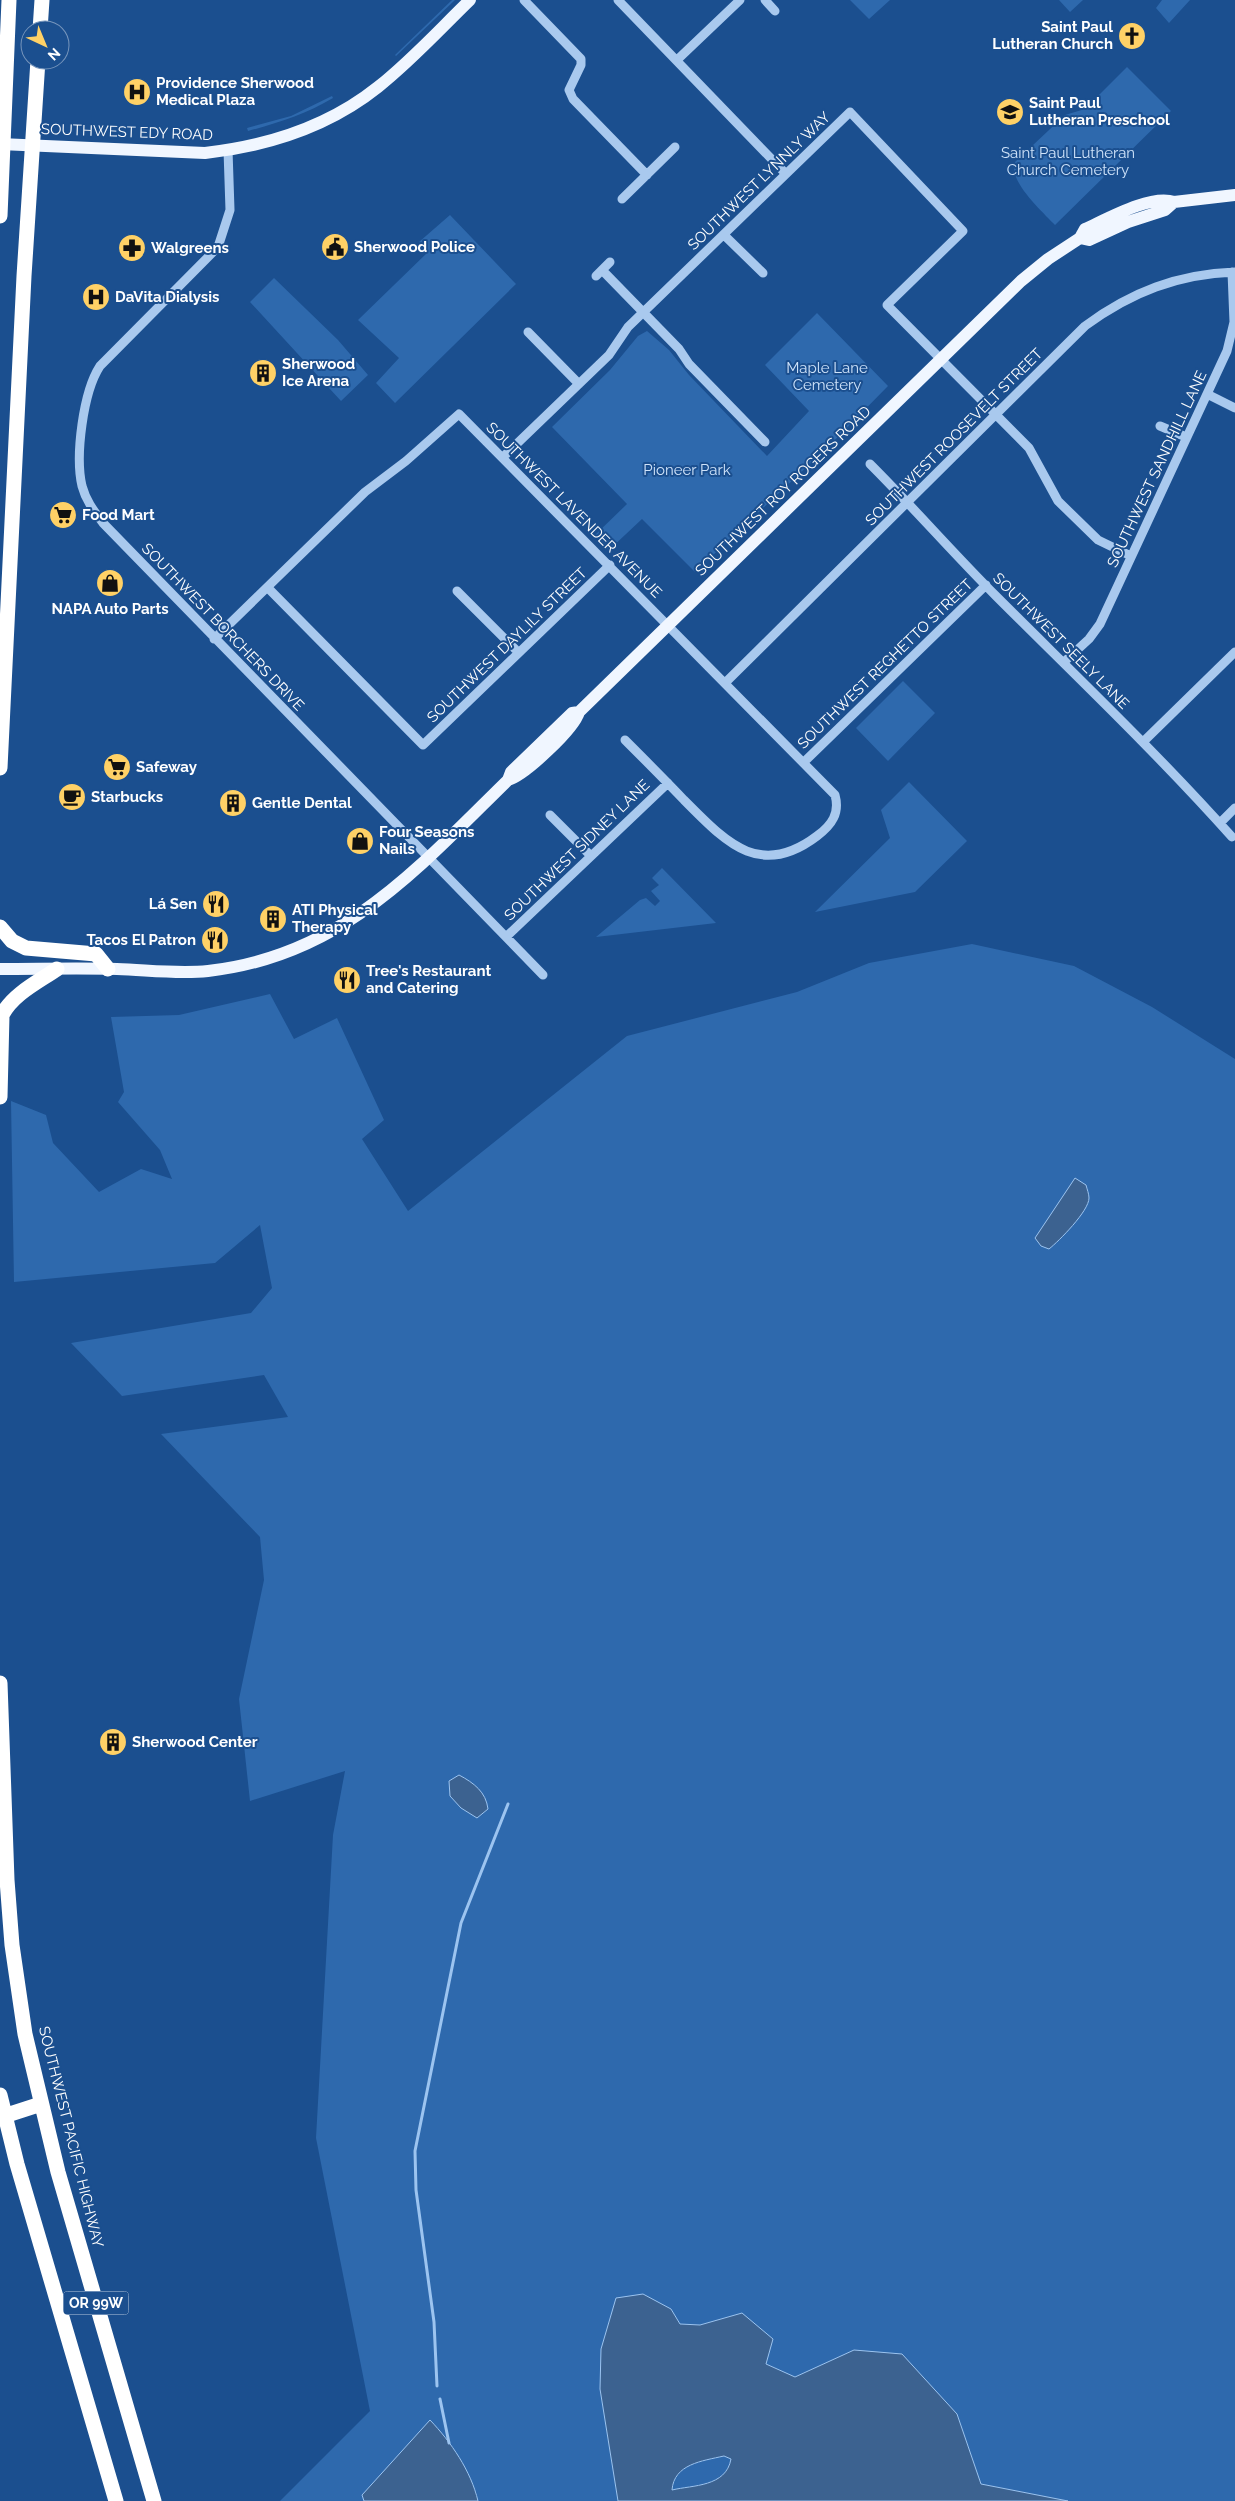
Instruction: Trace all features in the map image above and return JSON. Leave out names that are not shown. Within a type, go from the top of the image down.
[{"type":"highway","points":[[0,216],[9,0]]},
{"type":"highway","points":[[41,20],[42,0]]},
{"type":"highway","points":[[0,768],[31,145],[37,70]]},
{"type":"highway","points":[[0,927],[12,942],[26,948],[96,954],[108,969]]},
{"type":"highway","points":[[0,1097],[2,1015],[8,1004],[57,969]]},
{"type":"highway","name":"SOUTHWEST PACIFIC HIGHWAY","points":[[0,1683],[7,1880],[12,1945],[25,2034],[58,2172],[154,2501]]},
{"type":"highway","name":"OR 99W","points":[[0,2095],[4,2116],[116,2501]]},
{"type":"highway","points":[[4,2116],[41,2104]]},
{"type":"main road","name":"SOUTHWEST EDY ROAD","points":[[2,144],[178,153],[228,150],[295,133],[355,104],[394,74],[470,0]]},
{"type":"main road","name":"SOUTHWEST ROY ROGERS ROAD","points":[[0,969],[108,969],[188,972],[228,968],[272,958],[302,947],[352,920],[374,905],[429,857],[508,780],[518,777],[547,750],[577,721],[579,712],[1034,270],[1080,238],[1085,229],[1125,211],[1164,199],[1174,202],[1235,195]]},
{"type":"street","points":[[524,0],[581,59],[582,65],[569,90],[572,99],[646,175]]},
{"type":"street","points":[[618,0],[786,174]]},
{"type":"street","points":[[677,60],[740,0]]},
{"type":"street","points":[[765,0],[775,11]]},
{"type":"street","name":"SOUTHWEST LYNNLY WAY","points":[[503,458],[609,355],[628,326],[850,112],[963,231],[888,305],[1034,455],[1058,501],[1098,540],[1131,556]]},
{"type":"street","points":[[622,198],[675,147]]},
{"type":"street","name":"SOUTHWEST BORCHERS DRIVE","points":[[228,150],[230,210],[218,247],[94,374],[85,404],[80,457],[82,485],[93,510],[214,639],[543,975]]},
{"type":"street","points":[[724,235],[763,273]]},
{"type":"street","points":[[610,262],[599,273],[643,312],[679,349],[689,364],[766,442]]},
{"type":"street","name":"SOUTHWEST SANDHILL LANE","points":[[1064,662],[1096,631],[1227,351],[1233,331],[1233,272]]},
{"type":"street","name":"SOUTHWEST ROOSEVELT STREET","points":[[726,682],[1070,340],[1108,310],[1131,297],[1170,281],[1205,273],[1233,272]]},
{"type":"street","points":[[528,332],[579,384]]},
{"type":"street","points":[[1207,394],[1235,408]]},
{"type":"street","name":"SOUTHWEST LAVENDER AVENUE","points":[[268,588],[365,492],[406,461],[459,414],[835,794],[838,806],[834,819],[822,833],[806,844],[789,852],[754,853],[728,842],[625,740]]},
{"type":"street","points":[[1160,426],[1186,438]]},
{"type":"street","name":"SOUTHWEST SEELY LANE","points":[[870,464],[986,585],[1143,742],[1232,837]]},
{"type":"street","name":"SOUTHWEST DAYLILY STREET","points":[[268,588],[423,744],[610,565]]},
{"type":"street","name":"SOUTHWEST REGHETTO STREET","points":[[804,762],[986,585]]},
{"type":"street","points":[[214,639],[268,588]]},
{"type":"street","points":[[457,591],[518,652]]},
{"type":"street","points":[[1143,742],[1235,652]]},
{"type":"street","name":"SOUTHWEST SIDNEY LANE","points":[[506,937],[590,855],[668,783]]},
{"type":"street","points":[[1220,823],[1235,808]]},
{"type":"street","points":[[550,815],[590,855]]},
{"type":"green space","points":[[452,0],[455,0],[395,55]]},
{"type":"green space","points":[[850,0],[890,0],[869,19]]},
{"type":"green space","points":[[1059,0],[1083,0],[1070,12]]},
{"type":"green space","points":[[1162,0],[1190,0],[1169,23],[1156,8]]},
{"type":"green space","name":"Saint Paul Lutheran Church Cemetery","points":[[1127,67],[1171,111],[1055,225],[1021,186],[1016,178],[1015,162],[1065,115],[1085,109]]},
{"type":"green space","points":[[332,96],[333,98],[323,104],[302,113],[248,131],[247,128],[291,116]]},
{"type":"green space","points":[[450,215],[516,284],[395,403],[376,383],[399,358],[358,320],[428,252],[419,242]]},
{"type":"green space","points":[[274,278],[338,340],[368,375],[341,401],[250,302]]},
{"type":"green space","name":"Pioneer Park","points":[[817,313],[888,386],[829,446],[695,572],[642,519],[609,550],[594,536],[627,504],[552,427],[610,370],[638,336],[647,331],[669,350],[689,375],[767,456],[809,411],[765,365]]},
{"type":"green space","points":[[903,681],[935,713],[888,761],[856,728]]},
{"type":"green space","points":[[909,782],[967,841],[915,892],[815,912],[890,838],[881,810]]},
{"type":"green space","points":[[662,868],[716,923],[596,937],[640,900],[646,898],[655,906],[660,901],[651,891],[659,885],[652,878]]},
{"type":"green space","points":[[972,944],[1074,966],[1152,1007],[1235,1059],[1235,2501],[1068,2501],[981,2484],[957,2414],[854,2350],[795,2377],[766,2364],[742,2313],[700,2325],[680,2324],[671,2309],[600,2389],[618,2501],[478,2501],[476,2491],[362,2495],[364,2501],[280,2501],[370,2411],[316,2138],[333,1835],[345,1771],[250,1801],[239,1699],[264,1580],[260,1537],[161,1434],[288,1417],[264,1375],[122,1396],[71,1343],[251,1313],[272,1288],[260,1225],[215,1263],[14,1282],[11,1101],[46,1115],[53,1143],[99,1192],[141,1169],[172,1179],[160,1150],[118,1102],[124,1092],[111,1017],[179,1015],[270,994],[294,1039],[337,1018],[384,1120],[362,1139],[408,1211],[627,1036],[797,992],[869,963]]},
{"type":"green space","points":[[724,2456],[731,2459],[728,2468],[715,2480],[672,2491],[674,2482],[684,2469],[698,2462]]},
{"type":"shaded area","points":[[1075,1178],[1086,1185],[1089,1196],[1088,1204],[1073,1225],[1054,1245],[1049,1249],[1041,1246],[1035,1238]]},
{"type":"shaded area","points":[[459,1775],[470,1781],[485,1798],[488,1809],[477,1818],[461,1808],[450,1796],[449,1781]]},
{"type":"shaded area","points":[[643,2294],[671,2309],[680,2324],[700,2325],[742,2313],[773,2339],[766,2364],[795,2377],[854,2350],[902,2354],[957,2414],[981,2484],[1068,2501],[618,2501],[600,2389],[601,2349],[616,2298]],"holes":[[[724,2456],[731,2459],[728,2468],[716,2480],[672,2490],[678,2474],[691,2465]]]},
{"type":"shaded area","points":[[430,2420],[459,2457],[475,2490],[478,2501],[364,2501],[362,2495]]},
{"type":"waterway","points":[[437,2386],[434,2322],[416,2190],[415,2151],[461,1923],[508,1804]]},
{"type":"waterway","points":[[440,2399],[449,2443]]},
{"type":"place","name":"Saint Paul Lutheran Church","points":[[1132,36]]},
{"type":"place","name":"Providence Sherwood Medical Plaza","points":[[137,92]]},
{"type":"place","name":"Saint Paul Lutheran Preschool","points":[[1010,112]]},
{"type":"place","name":"Sherwood Police","points":[[335,247]]},
{"type":"place","name":"Walgreens","points":[[132,248]]},
{"type":"place","name":"DaVita Dialysis","points":[[96,297]]},
{"type":"place","name":"Sherwood Ice Arena","points":[[263,373]]},
{"type":"place","name":"Food Mart","points":[[63,515]]},
{"type":"place","name":"NAPA Auto Parts","points":[[110,583]]},
{"type":"place","name":"Safeway","points":[[117,767]]},
{"type":"place","name":"Starbucks","points":[[72,797]]},
{"type":"place","name":"Gentle Dental","points":[[233,803]]},
{"type":"place","name":"Four Seasons Nails","points":[[360,841]]},
{"type":"place","name":"Lá Sen","points":[[216,904]]},
{"type":"place","name":"ATI Physical Therapy","points":[[273,919]]},
{"type":"place","name":"Tacos El Patron","points":[[215,940]]},
{"type":"place","name":"Tree's Restaurant and Catering","points":[[347,980]]},
{"type":"place","name":"Sherwood Center","points":[[113,1742]]},
{"type":"park label","name":"Maple Lane Cemetery","points":[[827,376]]}]
